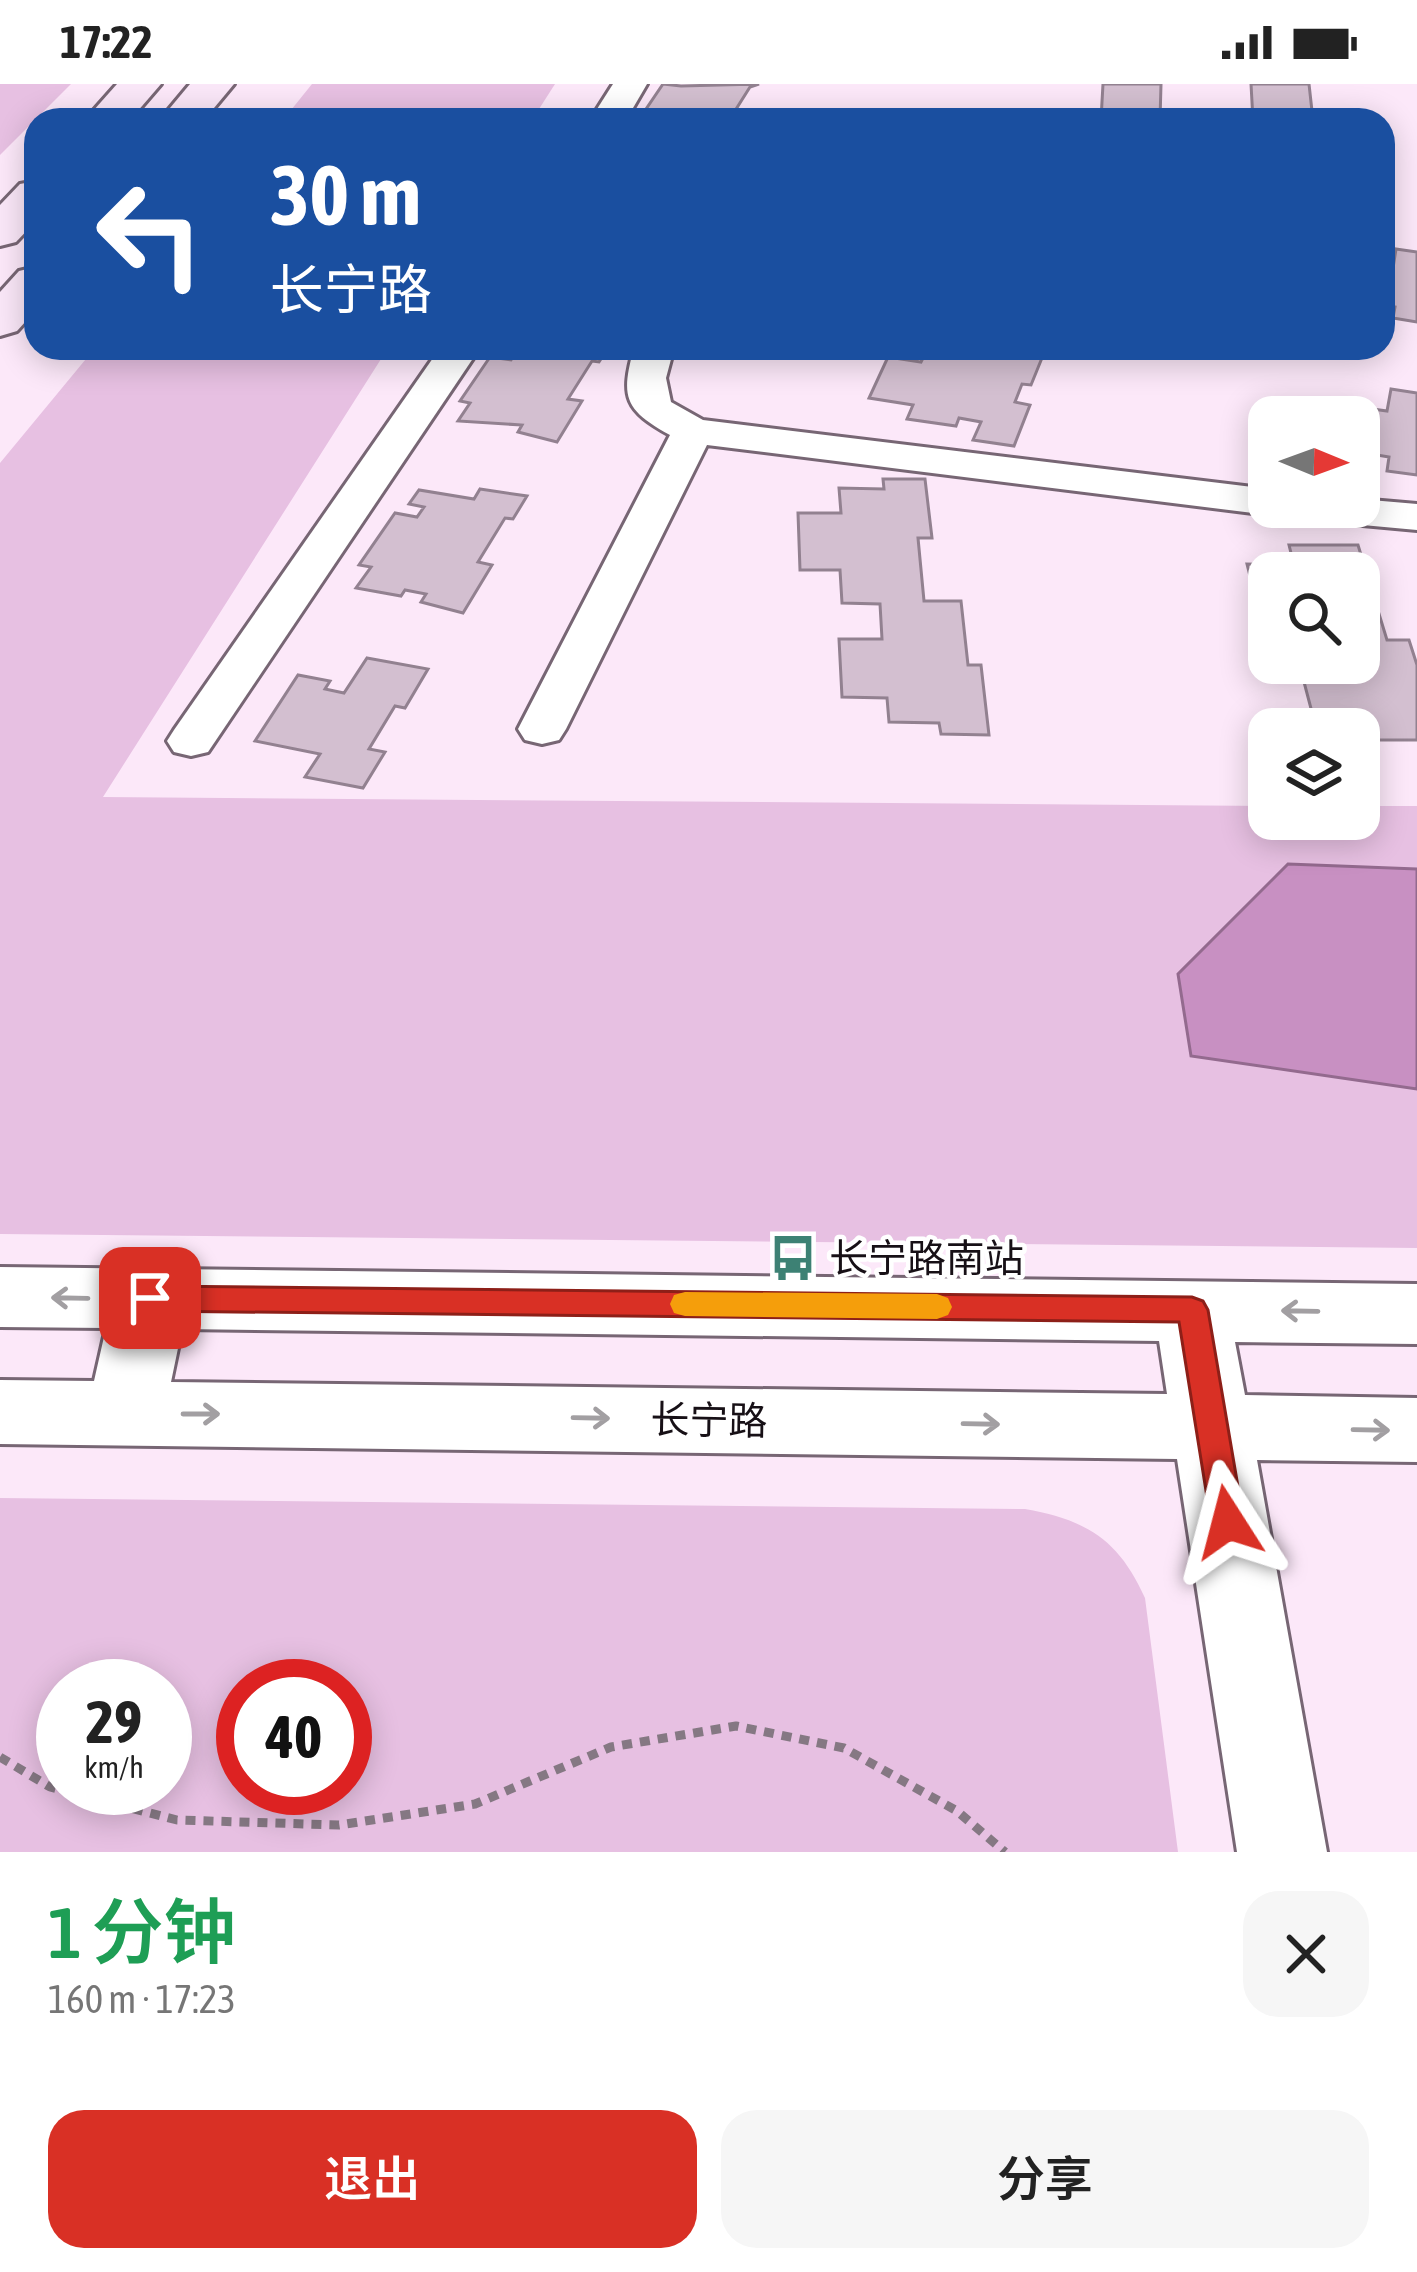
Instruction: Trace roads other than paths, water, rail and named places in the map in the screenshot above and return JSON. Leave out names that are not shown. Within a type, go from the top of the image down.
[{"type":"main road","points":[[117,108],[140,84]]},
{"type":"main road","points":[[192,108],[213,84]]},
{"type":"main road","points":[[0,232],[24,207]]},
{"type":"main road","points":[[0,321],[24,294]]},
{"type":"street","points":[[191,741],[452,360]]},
{"type":"street","points":[[650,360],[646,378],[651,408],[693,431],[1248,499]]},
{"type":"street","points":[[542,729],[693,431]]},
{"type":"street","points":[[1380,514],[1417,517]]},
{"type":"street","points":[[0,1297],[1417,1314]]},
{"type":"street","points":[[126,1414],[150,1298]]},
{"type":"street","points":[[1192,1310],[1282,1852]]},
{"type":"street","name":"长宁路","points":[[0,1412],[1417,1430]]},
{"type":"place","name":"长宁路南站","points":[[793,1258]]}]
